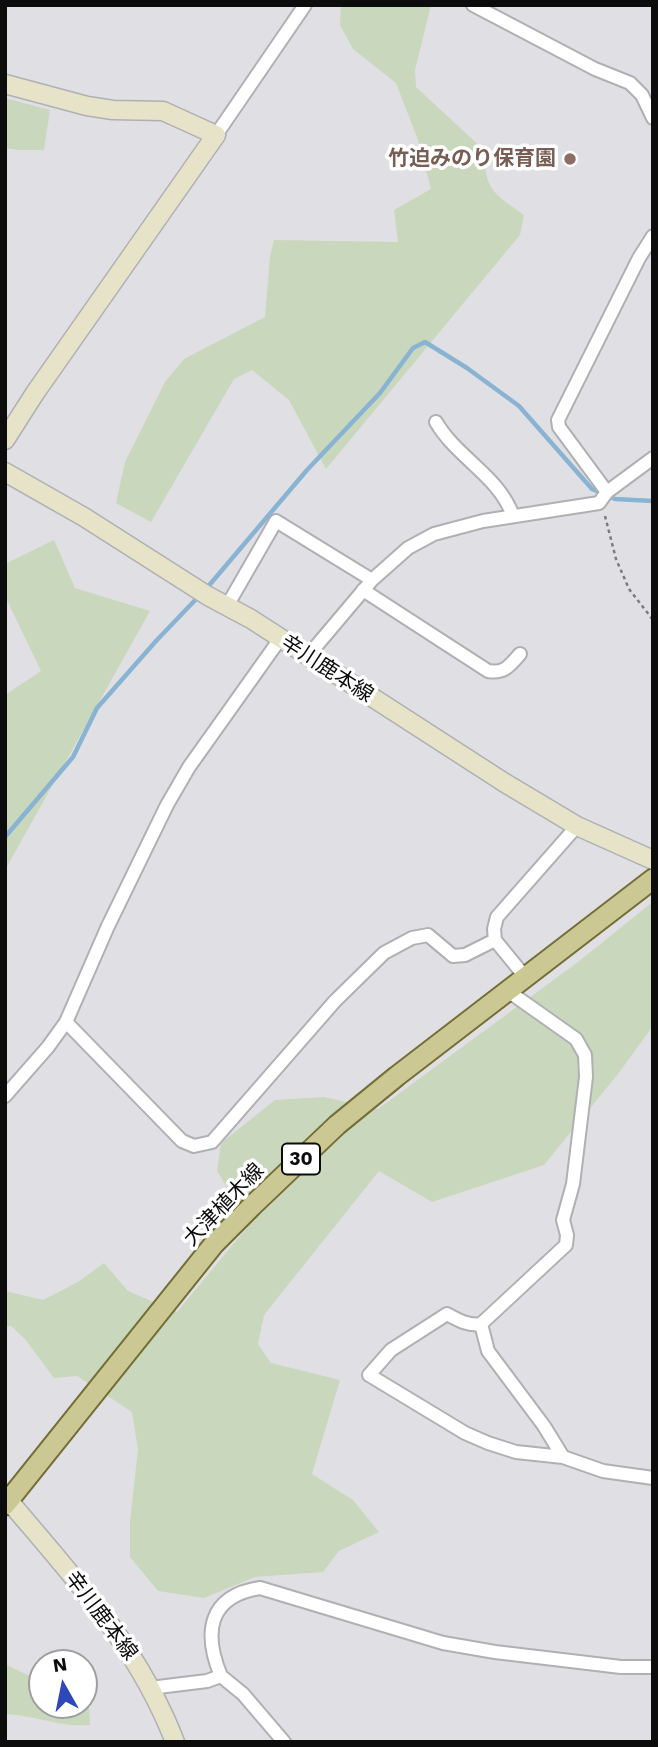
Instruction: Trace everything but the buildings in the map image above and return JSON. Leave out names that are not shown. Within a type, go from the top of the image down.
[{"type":"main road","points":[[5,83],[87,106],[113,110],[163,111],[216,135],[5,440]]},
{"type":"main road","name":"辛川鹿本線","points":[[5,472],[227,606],[505,783],[578,826],[653,860]]},
{"type":"main road","name":"大津植木線","points":[[6,1501],[214,1244],[252,1206],[347,1117],[653,879]]},
{"type":"main road","name":"辛川鹿本線","points":[[6,1501],[104,1613],[150,1688],[176,1742]]},
{"type":"street","points":[[216,135],[304,5]]},
{"type":"street","points":[[474,5],[595,69],[630,83],[642,95],[653,118]]},
{"type":"street","points":[[607,492],[559,427],[558,420],[639,258],[653,236]]},
{"type":"street","points":[[436,422],[447,439],[503,493],[513,516]]},
{"type":"street","points":[[307,657],[372,580],[408,548],[433,534],[483,521],[599,503],[607,492],[653,458]]},
{"type":"street","points":[[227,606],[276,520],[372,580]]},
{"type":"street","points":[[363,590],[488,671],[498,673],[505,670],[520,654]]},
{"type":"street","points":[[5,1097],[66,1022],[108,926],[167,805],[189,766],[280,639]]},
{"type":"street","points":[[526,978],[495,940],[497,917],[578,826]]},
{"type":"street","points":[[66,1022],[182,1141],[194,1146],[212,1142],[335,1001],[384,953],[412,938],[428,934],[453,956],[465,955],[495,940]]},
{"type":"street","points":[[508,991],[576,1040],[585,1055],[586,1077],[573,1184],[563,1220],[567,1235],[566,1245],[481,1324],[464,1323],[447,1314],[391,1350],[369,1375],[465,1433],[488,1443],[516,1452],[563,1457],[603,1471],[653,1478]]},
{"type":"street","points":[[481,1324],[488,1350],[544,1426],[563,1457]]},
{"type":"street","points":[[284,1742],[243,1694],[221,1676],[211,1642],[213,1619],[223,1604],[240,1591],[260,1588],[443,1643],[621,1667],[653,1667]]},
{"type":"street","points":[[150,1688],[189,1684],[221,1676]]},
{"type":"path","points":[[607,492],[604,516],[616,559],[629,589],[653,620]]},
{"type":"green space","points":[[341,5],[431,5],[415,70],[416,87],[484,150],[486,174],[492,189],[524,215],[520,235],[326,469],[289,400],[252,370],[234,379],[151,522],[116,503],[125,462],[165,382],[184,359],[265,317],[270,256],[274,240],[398,242],[394,210],[431,189],[418,140],[396,83],[353,49],[340,25]]},
{"type":"green space","points":[[5,98],[50,110],[44,150],[5,148]]},
{"type":"green space","points":[[54,540],[75,588],[150,611],[5,870],[5,695],[41,671],[5,596],[5,564]]},
{"type":"green space","points":[[650,904],[653,906],[653,1026],[544,1165],[432,1202],[379,1171],[264,1315],[258,1344],[271,1363],[340,1380],[312,1474],[353,1500],[379,1532],[339,1551],[323,1572],[255,1577],[204,1598],[158,1591],[130,1557],[130,1521],[138,1450],[132,1412],[77,1376],[54,1378],[25,1339],[11,1326],[5,1327],[5,1291],[43,1300],[78,1282],[104,1263],[128,1291],[177,1312],[250,1224],[217,1171],[221,1143],[275,1100],[324,1097],[378,1109],[578,962]]},
{"type":"green space","points":[[5,1664],[28,1675],[28,1717],[5,1714]]},
{"type":"green space","points":[[38,1719],[90,1719],[90,1725],[69,1725]]},
{"type":"waterway","points":[[206,589],[307,470],[380,393],[413,348],[425,342],[467,368],[519,406],[592,489],[615,499],[653,501]]},
{"type":"waterway","points":[[5,837],[73,757],[97,708],[200,595]]},
{"type":"place","name":"竹迫みのり保育園","points":[[570,159]]}]
